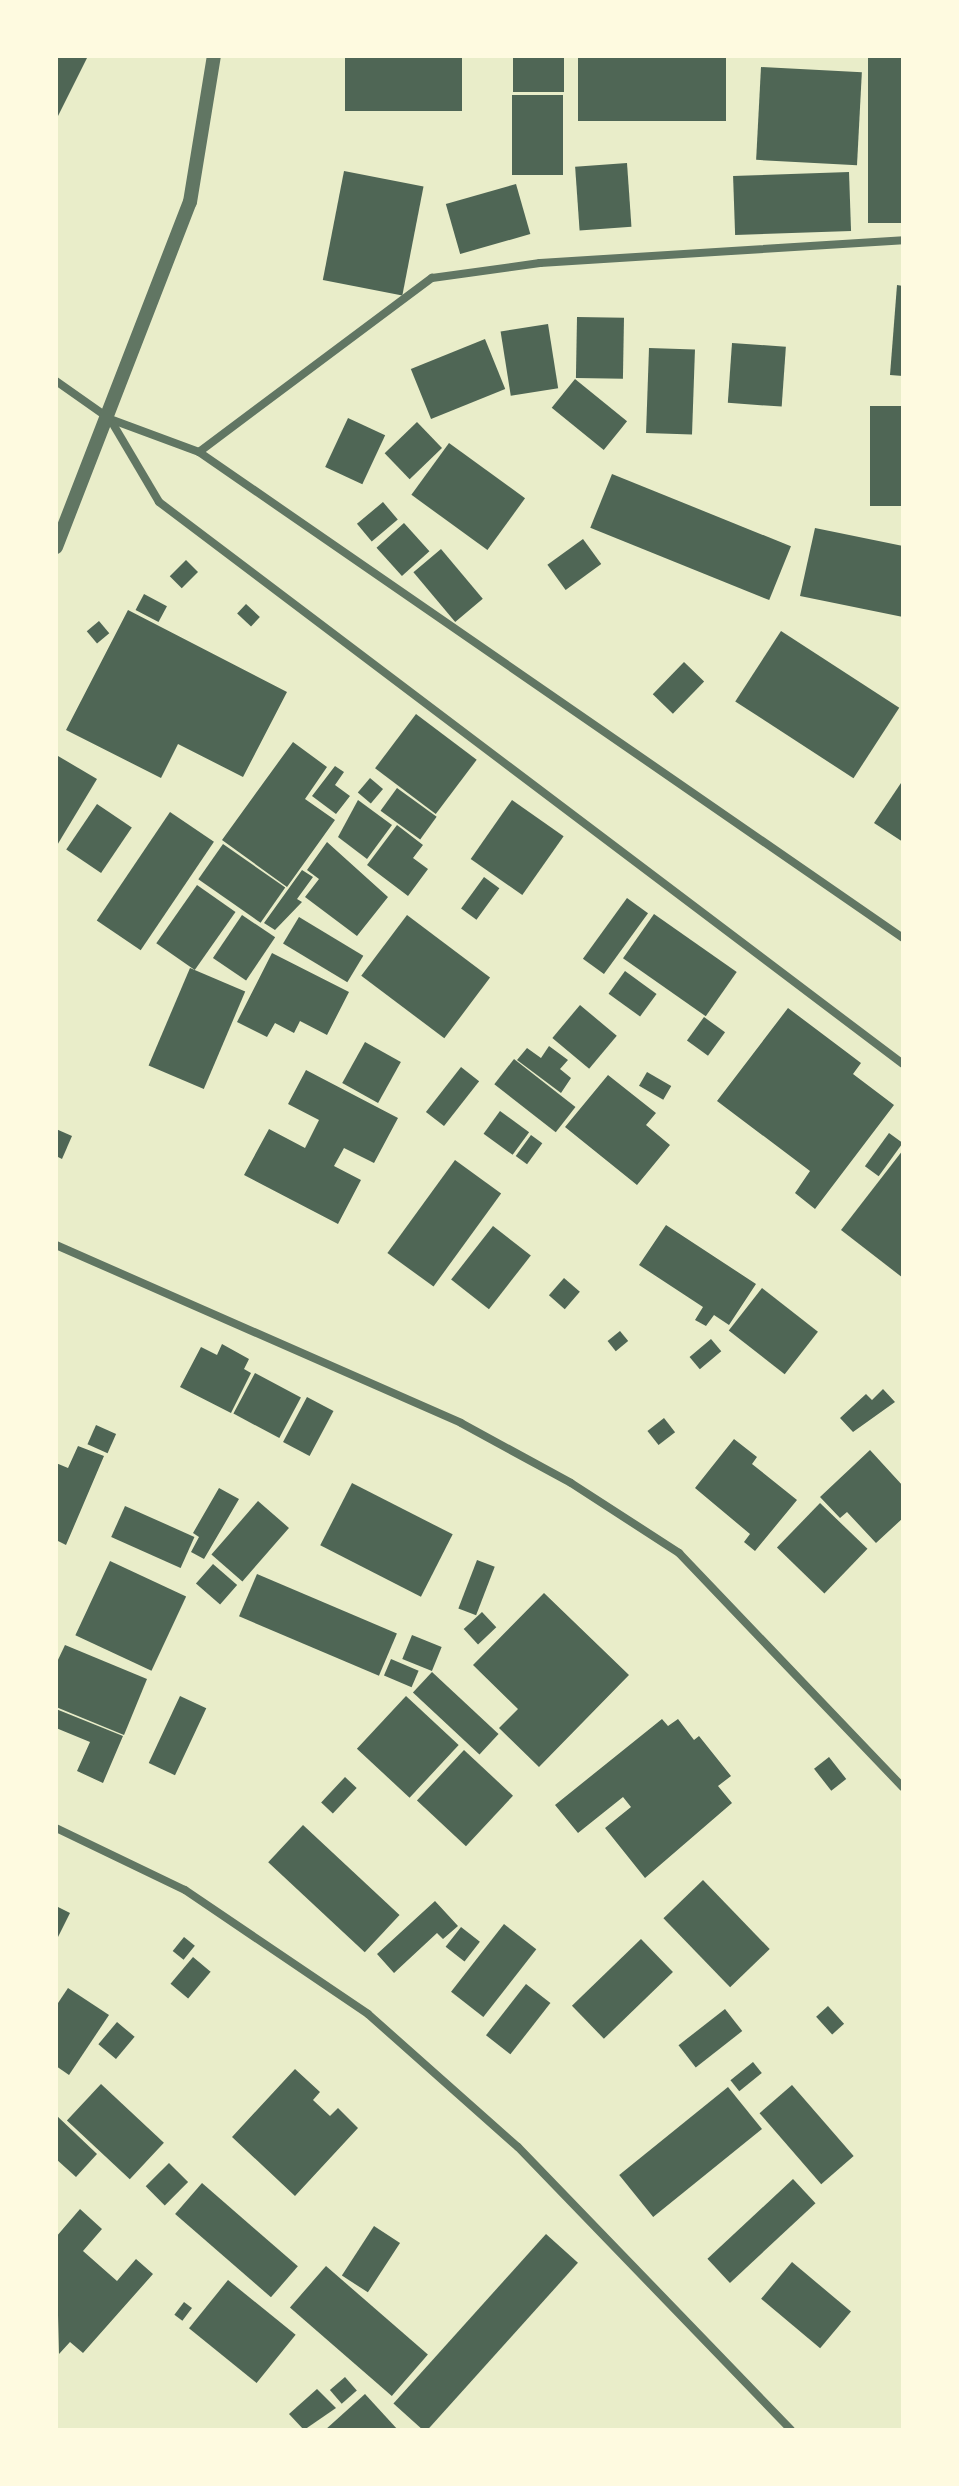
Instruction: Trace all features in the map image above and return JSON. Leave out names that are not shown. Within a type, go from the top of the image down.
[{"type":"street","points":[[56,547],[110,419],[190,202],[214,56]]},
{"type":"street","points":[[199,452],[432,278],[540,263],[903,240]]},
{"type":"street","points":[[56,381],[110,419],[199,452],[903,938]]},
{"type":"street","points":[[110,419],[159,502],[903,1064]]},
{"type":"street","points":[[56,1245],[461,1423],[571,1483],[679,1553],[903,1787]]},
{"type":"street","points":[[56,1828],[185,1890],[368,2014],[518,2147],[791,2430]]},
{"type":"building","points":[[56,56],[88,56],[56,120]]},
{"type":"building","points":[[345,56],[462,56],[462,111],[345,111]]},
{"type":"building","points":[[513,56],[564,56],[564,92],[513,92]]},
{"type":"building","points":[[578,56],[726,56],[726,121],[578,121]]},
{"type":"building","points":[[868,56],[903,56],[903,223],[868,223]]},
{"type":"building","points":[[761,67],[862,72],[857,165],[756,160]]},
{"type":"building","points":[[512,95],[563,95],[563,175],[512,175]]},
{"type":"building","points":[[627,163],[631,227],[580,230],[575,167]]},
{"type":"building","points":[[344,171],[424,186],[402,295],[323,280]]},
{"type":"building","points":[[849,172],[851,231],[735,235],[733,176]]},
{"type":"building","points":[[516,184],[530,234],[460,254],[446,204]]},
{"type":"building","points":[[897,285],[903,286],[903,376],[890,375]]},
{"type":"building","points":[[577,317],[624,318],[623,379],[576,378]]},
{"type":"building","points":[[548,324],[558,388],[511,396],[501,332]]},
{"type":"building","points":[[485,339],[505,389],[431,419],[411,369]]},
{"type":"building","points":[[732,343],[786,347],[782,407],[728,403]]},
{"type":"building","points":[[649,348],[695,350],[692,435],[646,433]]},
{"type":"building","points":[[575,379],[627,421],[604,450],[552,408]]},
{"type":"building","points":[[870,406],[903,406],[903,506],[870,506]]},
{"type":"building","points":[[348,418],[385,435],[362,484],[325,467]]},
{"type":"building","points":[[417,422],[442,448],[410,479],[385,453]]},
{"type":"building","points":[[449,443],[525,498],[487,550],[411,495]]},
{"type":"building","points":[[612,474],[791,546],[769,600],[590,528]]},
{"type":"building","points":[[383,502],[398,520],[372,541],[357,524]]},
{"type":"building","points":[[404,523],[429,551],[402,576],[377,548]]},
{"type":"building","points":[[815,528],[903,546],[903,617],[800,596]]},
{"type":"building","points":[[583,539],[601,564],[566,590],[547,565]]},
{"type":"building","points":[[441,549],[483,599],[455,622],[413,572]]},
{"type":"building","points":[[186,560],[198,572],[182,588],[170,576]]},
{"type":"building","points":[[144,594],[167,606],[159,622],[136,610]]},
{"type":"building","points":[[246,604],[260,617],[251,626],[237,614]]},
{"type":"building","points":[[128,610],[287,692],[243,777],[178,744],[161,778],[66,730]]},
{"type":"building","points":[[99,621],[109,633],[97,644],[87,631]]},
{"type":"building","points":[[781,631],[899,708],[854,778],[735,701]]},
{"type":"building","points":[[684,662],[704,681],[673,714],[653,694]]},
{"type":"building","points":[[416,714],[477,760],[436,814],[375,768]]},
{"type":"building","points":[[293,742],[327,767],[305,799],[335,820],[287,887],[222,840]]},
{"type":"building","points":[[58,756],[97,779],[56,847],[56,760]]},
{"type":"building","points":[[335,766],[344,772],[335,785],[350,796],[336,814],[312,796]]},
{"type":"building","points":[[370,778],[383,789],[371,803],[358,793]]},
{"type":"building","points":[[903,780],[903,842],[874,823]]},
{"type":"building","points":[[397,788],[437,817],[420,839],[381,811]]},
{"type":"building","points":[[358,800],[392,825],[367,859],[338,837]]},
{"type":"building","points":[[512,800],[564,836],[522,895],[471,859]]},
{"type":"building","points":[[97,804],[132,827],[101,873],[66,850]]},
{"type":"building","points":[[170,812],[214,842],[141,950],[97,921]]},
{"type":"building","points":[[397,825],[423,845],[413,858],[428,869],[408,896],[367,865]]},
{"type":"building","points":[[327,842],[388,897],[357,936],[305,897],[319,879],[307,870]]},
{"type":"building","points":[[223,844],[285,888],[261,923],[198,879]]},
{"type":"building","points":[[302,870],[313,877],[297,899],[302,902],[275,930],[264,923]]},
{"type":"building","points":[[484,877],[499,888],[476,920],[461,909]]},
{"type":"building","points":[[197,885],[236,912],[195,970],[156,943]]},
{"type":"building","points":[[627,898],[648,913],[604,974],[583,959]]},
{"type":"building","points":[[654,914],[737,972],[706,1016],[623,958]]},
{"type":"building","points":[[242,915],[275,937],[246,980],[213,958]]},
{"type":"building","points":[[407,915],[490,978],[444,1038],[361,976]]},
{"type":"building","points":[[299,917],[363,956],[347,982],[283,944]]},
{"type":"building","points":[[272,953],[349,992],[327,1035],[300,1021],[294,1033],[275,1023],[267,1037],[237,1022]]},
{"type":"building","points":[[190,968],[245,991],[204,1089],[149,1066]]},
{"type":"building","points":[[625,971],[657,994],[640,1017],[609,994]]},
{"type":"building","points":[[580,1005],[617,1036],[589,1069],[552,1038]]},
{"type":"building","points":[[788,1008],[861,1063],[853,1074],[894,1105],[815,1209],[795,1193],[810,1171],[717,1101]]},
{"type":"building","points":[[704,1017],[725,1032],[708,1056],[687,1040]]},
{"type":"building","points":[[365,1042],[401,1062],[378,1103],[342,1083]]},
{"type":"building","points":[[549,1046],[568,1060],[560,1069],[571,1078],[561,1093],[517,1060],[527,1048],[541,1058]]},
{"type":"building","points":[[514,1059],[575,1107],[556,1132],[494,1084]]},
{"type":"building","points":[[461,1067],[479,1081],[444,1126],[426,1112]]},
{"type":"building","points":[[306,1070],[398,1118],[374,1163],[344,1148],[334,1166],[361,1180],[338,1224],[244,1175],[269,1129],[305,1148],[319,1120],[288,1104]]},
{"type":"building","points":[[647,1072],[671,1086],[663,1100],[639,1086]]},
{"type":"building","points":[[608,1075],[656,1113],[646,1125],[670,1145],[637,1185],[565,1127]]},
{"type":"building","points":[[500,1111],[529,1132],[513,1155],[484,1134]]},
{"type":"building","points":[[56,1129],[72,1136],[62,1159],[56,1156]]},
{"type":"building","points":[[889,1133],[903,1143],[879,1176],[865,1166]]},
{"type":"building","points":[[531,1135],[542,1143],[527,1164],[516,1156]]},
{"type":"building","points":[[903,1150],[903,1278],[841,1230]]},
{"type":"building","points":[[455,1160],[501,1194],[434,1287],[387,1253]]},
{"type":"building","points":[[666,1225],[756,1284],[729,1325],[714,1315],[706,1326],[695,1320],[703,1307],[639,1265]]},
{"type":"building","points":[[493,1226],[531,1256],[489,1309],[451,1280]]},
{"type":"building","points":[[564,1278],[580,1292],[565,1309],[549,1295]]},
{"type":"building","points":[[762,1288],[818,1332],[785,1374],[729,1331]]},
{"type":"building","points":[[620,1331],[628,1341],[616,1351],[608,1341]]},
{"type":"building","points":[[711,1339],[721,1351],[700,1369],[690,1357]]},
{"type":"building","points":[[222,1344],[249,1359],[244,1369],[251,1373],[231,1413],[180,1387],[201,1347],[217,1355]]},
{"type":"building","points":[[255,1373],[301,1397],[279,1438],[233,1414]]},
{"type":"building","points":[[883,1389],[895,1402],[853,1432],[840,1418],[866,1394],[872,1400]]},
{"type":"building","points":[[307,1397],[333,1411],[310,1456],[283,1442]]},
{"type":"building","points":[[664,1418],[675,1432],[659,1445],[647,1431]]},
{"type":"building","points":[[96,1425],[116,1434],[108,1453],[87,1444]]},
{"type":"building","points":[[734,1439],[757,1457],[752,1464],[797,1500],[755,1551],[744,1542],[750,1534],[695,1488]]},
{"type":"building","points":[[78,1446],[104,1456],[66,1545],[56,1540],[56,1463],[68,1468]]},
{"type":"building","points":[[870,1450],[903,1486],[903,1518],[876,1543],[847,1512],[840,1518],[820,1497]]},
{"type":"building","points":[[352,1483],[453,1534],[421,1597],[320,1545]]},
{"type":"building","points":[[219,1488],[239,1499],[204,1559],[191,1552],[199,1537],[193,1533]]},
{"type":"building","points":[[258,1501],[289,1528],[242,1581],[211,1555]]},
{"type":"building","points":[[820,1503],[867,1549],[824,1593],[777,1548]]},
{"type":"building","points":[[125,1506],[194,1537],[181,1568],[111,1537]]},
{"type":"building","points":[[477,1560],[495,1567],[476,1615],[458,1609]]},
{"type":"building","points":[[110,1561],[186,1596],[151,1671],[75,1635]]},
{"type":"building","points":[[213,1564],[237,1585],[220,1605],[196,1584]]},
{"type":"building","points":[[257,1574],[397,1633],[379,1676],[239,1616]]},
{"type":"building","points":[[544,1593],[629,1675],[539,1767],[499,1728],[518,1709],[473,1665]]},
{"type":"building","points":[[482,1612],[496,1627],[478,1644],[464,1629]]},
{"type":"building","points":[[412,1635],[442,1647],[432,1671],[402,1659]]},
{"type":"building","points":[[65,1645],[147,1679],[124,1735],[56,1707],[56,1664]]},
{"type":"building","points":[[391,1659],[419,1671],[412,1687],[384,1676]]},
{"type":"building","points":[[432,1672],[499,1734],[479,1755],[413,1692]]},
{"type":"building","points":[[180,1696],[206,1708],[175,1775],[149,1763]]},
{"type":"building","points":[[406,1696],[459,1745],[410,1798],[357,1749]]},
{"type":"building","points":[[56,1709],[123,1736],[103,1783],[77,1771],[90,1742],[56,1728]]},
{"type":"building","points":[[662,1719],[668,1726],[678,1719],[694,1740],[699,1736],[731,1776],[718,1786],[732,1803],[645,1878],[605,1828],[631,1807],[623,1797],[578,1833],[555,1805]]},
{"type":"building","points":[[464,1750],[513,1796],[466,1846],[417,1800]]},
{"type":"building","points":[[829,1757],[846,1779],[831,1791],[814,1769]]},
{"type":"building","points":[[345,1777],[357,1788],[333,1814],[321,1803]]},
{"type":"building","points":[[303,1825],[400,1915],[365,1952],[268,1862]]},
{"type":"building","points":[[703,1880],[770,1949],[730,1987],[663,1918]]},
{"type":"building","points":[[435,1901],[458,1926],[443,1939],[437,1933],[394,1973],[377,1954]]},
{"type":"building","points":[[56,1906],[70,1913],[56,1941]]},
{"type":"building","points":[[504,1924],[536,1949],[483,2017],[451,1992]]},
{"type":"building","points":[[461,1927],[480,1942],[465,1961],[446,1947]]},
{"type":"building","points":[[184,1937],[195,1946],[184,1960],[173,1951]]},
{"type":"building","points":[[641,1939],[673,1972],[604,2039],[572,2006]]},
{"type":"building","points":[[193,1957],[211,1972],[188,1999],[171,1984]]},
{"type":"building","points":[[526,1984],[550,2003],[510,2054],[486,2035]]},
{"type":"building","points":[[68,1988],[109,2015],[69,2075],[56,2066],[56,2006]]},
{"type":"building","points":[[828,2006],[844,2024],[832,2035],[816,2017]]},
{"type":"building","points":[[725,2009],[742,2031],[696,2067],[679,2045]]},
{"type":"building","points":[[117,2022],[135,2037],[116,2059],[98,2044]]},
{"type":"building","points":[[753,2062],[762,2073],[739,2091],[730,2080]]},
{"type":"building","points":[[295,2069],[320,2092],[313,2100],[330,2116],[338,2108],[358,2128],[295,2196],[232,2137]]},
{"type":"building","points":[[101,2084],[164,2143],[130,2179],[67,2121]]},
{"type":"building","points":[[792,2085],[854,2156],[821,2184],[760,2113]]},
{"type":"building","points":[[728,2087],[762,2129],[653,2217],[619,2175]]},
{"type":"building","points":[[56,2115],[97,2154],[76,2177],[56,2159]]},
{"type":"building","points":[[169,2163],[188,2182],[165,2205],[146,2186]]},
{"type":"building","points":[[793,2179],[816,2203],[730,2283],[707,2259]]},
{"type":"building","points":[[202,2183],[298,2266],[271,2297],[175,2214]]},
{"type":"building","points":[[80,2209],[102,2229],[83,2251],[117,2281],[136,2259],[153,2274],[83,2353],[70,2342],[59,2354],[56,2237]]},
{"type":"building","points":[[374,2226],[400,2243],[368,2292],[342,2275]]},
{"type":"building","points":[[546,2234],[578,2263],[427,2430],[423,2430],[393,2403]]},
{"type":"building","points":[[792,2262],[851,2311],[820,2348],[761,2299]]},
{"type":"building","points":[[326,2266],[428,2355],[392,2396],[290,2308]]},
{"type":"building","points":[[228,2280],[296,2335],[257,2383],[189,2328]]},
{"type":"building","points":[[184,2302],[192,2308],[182,2321],[174,2315]]},
{"type":"building","points":[[345,2377],[357,2391],[342,2404],[330,2390]]},
{"type":"building","points":[[317,2389],[336,2408],[304,2430],[289,2414]]},
{"type":"building","points":[[365,2394],[398,2430],[325,2430]]}]
